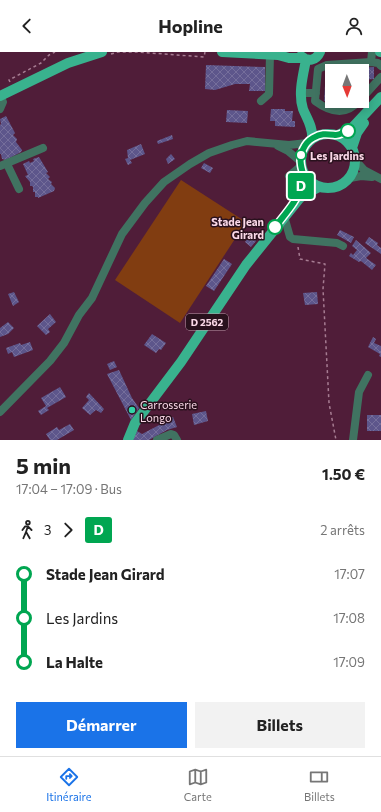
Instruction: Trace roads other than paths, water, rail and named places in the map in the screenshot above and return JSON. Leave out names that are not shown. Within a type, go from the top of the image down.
[{"type":"main road","points":[[222,52],[291,55],[315,58],[320,52]]},
{"type":"main road","points":[[0,96],[68,63],[106,53]]},
{"type":"main road","points":[[291,55],[303,74]]},
{"type":"main road","points":[[303,57],[301,93],[303,108],[312,129],[310,141],[301,155],[302,167],[308,180],[320,187],[326,188],[338,186],[350,178],[354,170],[356,161],[352,148],[348,142],[317,126],[307,116]]},
{"type":"main road","points":[[310,141],[321,134],[334,134],[352,128],[379,104]]},
{"type":"main road","points":[[352,148],[357,133],[379,104]]},
{"type":"main road","name":"D 2562","points":[[292,206],[303,183],[302,167]]},
{"type":"main road","name":"D 2562","points":[[128,440],[135,423],[178,366],[229,288],[246,265],[292,206],[305,194],[320,187]]},
{"type":"street","points":[[371,62],[372,52]]},
{"type":"street","points":[[261,101],[269,94],[274,55]]},
{"type":"street","points":[[325,107],[315,102],[318,69],[327,65],[371,62],[378,63],[381,66]]},
{"type":"street","points":[[369,90],[381,77]]},
{"type":"street","points":[[301,93],[316,93]]},
{"type":"street","points":[[0,96],[3,102],[0,110]]},
{"type":"street","points":[[326,108],[342,111],[351,108]]},
{"type":"street","points":[[0,412],[50,361],[64,343],[79,315],[92,298],[122,234],[145,203],[164,182],[209,153],[232,145],[247,142],[261,142],[289,145],[310,141]]},
{"type":"street","points":[[271,144],[288,151],[302,167],[289,176]]},
{"type":"street","points":[[19,189],[3,165],[43,148]]},
{"type":"street","points":[[356,161],[364,170],[378,178]]},
{"type":"street","points":[[350,178],[361,176],[378,178]]},
{"type":"street","points":[[284,216],[290,237],[293,239],[317,240],[327,243],[337,243],[343,246]]},
{"type":"street","points":[[353,440],[359,392],[368,375]]},
{"type":"street","points":[[157,440],[171,434],[174,435],[177,440]]},
{"type":"place","name":"Les Jardins","points":[[301,155]]},
{"type":"place","name":"Stade Jean Girard","points":[[275,227]]},
{"type":"place","name":"Carrosserie Longo","points":[[132,410]]}]
